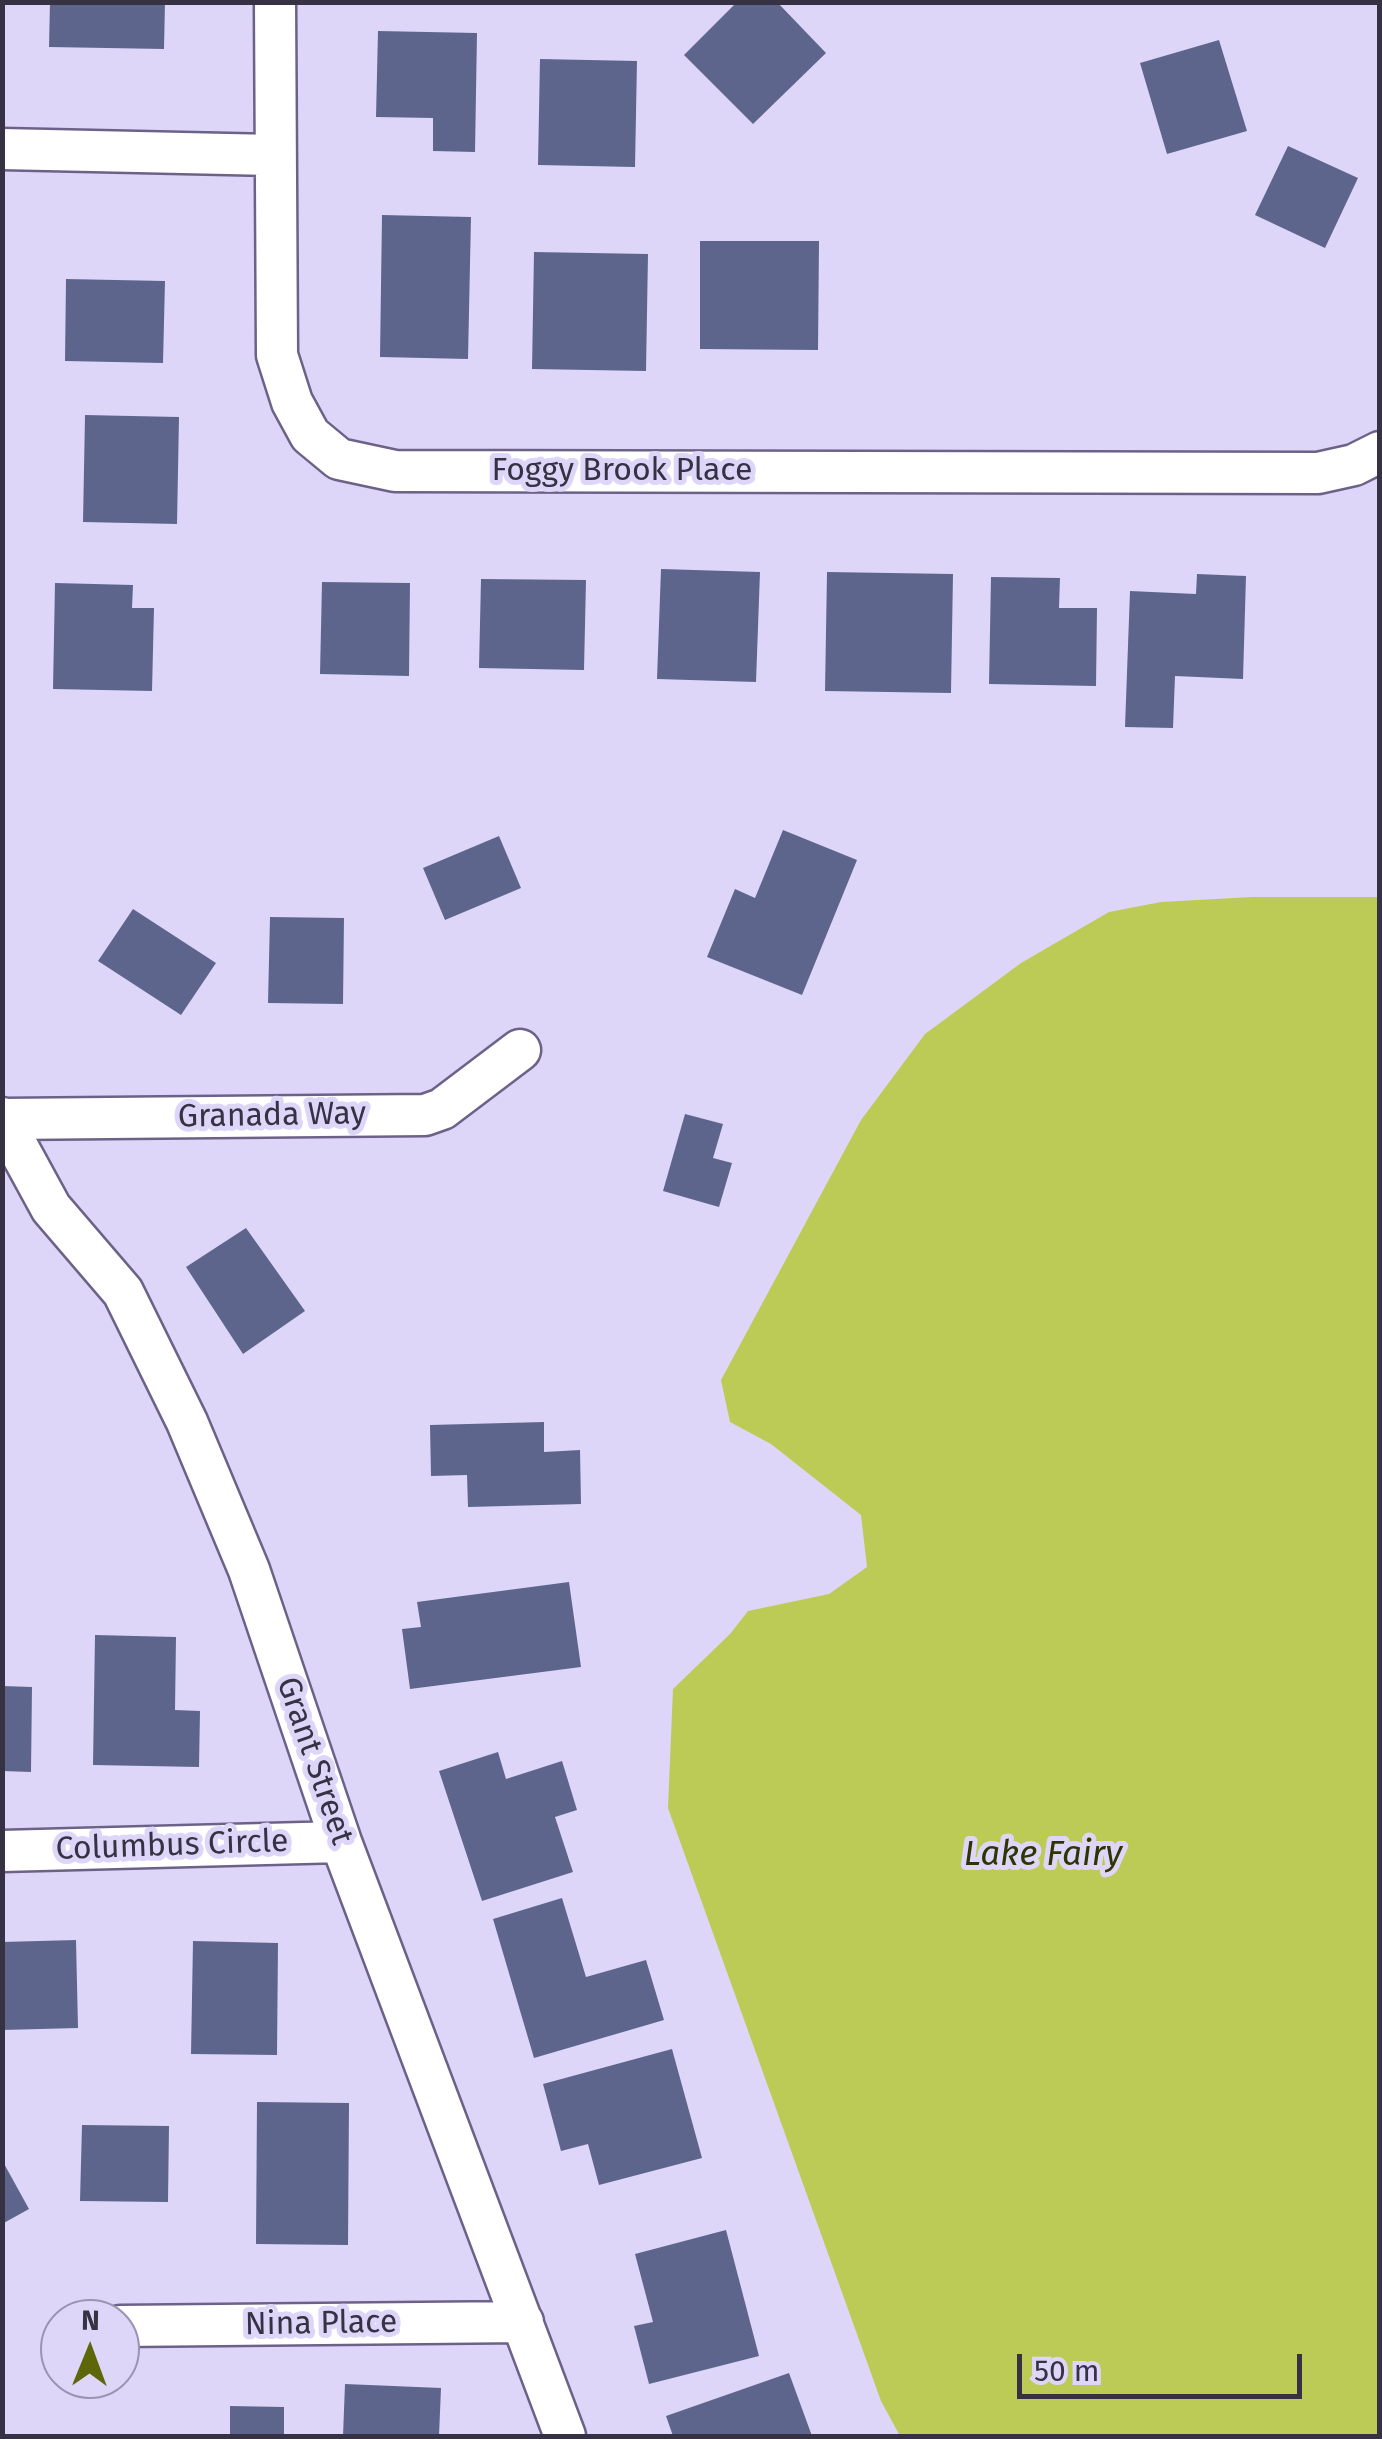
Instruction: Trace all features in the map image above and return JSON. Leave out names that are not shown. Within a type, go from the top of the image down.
[{"type":"street","name":"Foggy Brook Place","points":[[274,2],[277,355],[292,402],[310,436],[339,459],[395,470],[1318,473],[1354,465],[1380,452]]},
{"type":"street","points":[[2,149],[273,155]]},
{"type":"street","name":"Granada Way","points":[[3,1119],[426,1115],[442,1109],[520,1050]]},
{"type":"street","name":"Grant Street","points":[[3,1119],[52,1208],[122,1292],[188,1422],[248,1570],[340,1842],[564,2436]]},
{"type":"street","name":"Columbus Circle","points":[[2,1851],[340,1842]]},
{"type":"street","name":"Nina Place","points":[[140,2326],[523,2322]]},
{"type":"water","name":"Lake Fairy","points":[[1379,897],[1379,2436],[900,2436],[881,2401],[668,1808],[673,1689],[748,1611],[829,1594],[867,1567],[861,1515],[771,1444],[730,1422],[721,1380],[861,1120],[925,1034],[1021,963],[1109,912],[1161,902]]},
{"type":"building","points":[[50,2],[165,2],[164,49],[49,47]]},
{"type":"building","points":[[737,2],[777,2],[826,53],[753,124],[684,55]]},
{"type":"building","points":[[378,31],[477,33],[475,152],[433,151],[433,118],[376,117]]},
{"type":"building","points":[[1219,40],[1247,131],[1167,154],[1140,63]]},
{"type":"building","points":[[540,59],[637,61],[635,167],[538,165]]},
{"type":"building","points":[[1288,146],[1358,178],[1325,248],[1255,215]]},
{"type":"building","points":[[382,215],[471,217],[468,359],[380,357]]},
{"type":"building","points":[[700,241],[819,241],[818,350],[700,349]]},
{"type":"building","points":[[534,252],[648,254],[646,371],[532,369]]},
{"type":"building","points":[[66,279],[165,281],[163,363],[65,361]]},
{"type":"building","points":[[85,415],[179,417],[177,524],[83,522]]},
{"type":"building","points":[[661,569],[760,572],[756,682],[657,679]]},
{"type":"building","points":[[827,572],[953,574],[951,693],[825,691]]},
{"type":"building","points":[[1197,574],[1246,576],[1243,679],[1175,676],[1173,728],[1125,727],[1130,591],[1196,594]]},
{"type":"building","points":[[991,577],[1060,578],[1059,608],[1097,608],[1096,686],[989,684]]},
{"type":"building","points":[[481,579],[586,580],[584,670],[479,668]]},
{"type":"building","points":[[322,582],[410,583],[409,676],[320,674]]},
{"type":"building","points":[[55,583],[133,585],[132,608],[154,608],[152,691],[53,689]]},
{"type":"building","points":[[783,830],[857,860],[802,995],[707,957],[735,889],[755,898]]},
{"type":"building","points":[[499,836],[521,888],[445,920],[423,868]]},
{"type":"building","points":[[133,909],[216,963],[181,1015],[98,961]]},
{"type":"building","points":[[270,917],[344,918],[343,1004],[268,1003]]},
{"type":"building","points":[[685,1114],[723,1124],[713,1158],[732,1163],[719,1207],[663,1191]]},
{"type":"building","points":[[246,1228],[305,1311],[243,1354],[186,1267]]},
{"type":"building","points":[[544,1422],[544,1452],[580,1450],[581,1504],[468,1507],[467,1475],[431,1476],[430,1425]]},
{"type":"building","points":[[569,1582],[581,1667],[410,1689],[402,1629],[421,1627],[417,1602]]},
{"type":"building","points":[[95,1635],[176,1637],[175,1710],[200,1711],[199,1767],[93,1765]]},
{"type":"building","points":[[2,1686],[32,1687],[31,1772],[2,1771]]},
{"type":"building","points":[[498,1752],[506,1779],[562,1761],[577,1810],[555,1817],[573,1872],[482,1901],[439,1771]]},
{"type":"building","points":[[562,1898],[586,1977],[646,1960],[664,2020],[534,2058],[493,1919]]},
{"type":"building","points":[[76,1940],[78,2028],[2,2030],[2,1942]]},
{"type":"building","points":[[193,1941],[278,1943],[277,2055],[191,2054]]},
{"type":"building","points":[[672,2049],[702,2158],[599,2185],[588,2144],[561,2151],[543,2084]]},
{"type":"building","points":[[257,2102],[349,2103],[348,2245],[256,2244]]},
{"type":"building","points":[[82,2125],[169,2126],[168,2202],[80,2201]]},
{"type":"building","points":[[2,2160],[29,2209],[2,2224]]},
{"type":"building","points":[[726,2230],[759,2356],[649,2384],[634,2326],[653,2322],[635,2254]]},
{"type":"building","points":[[789,2373],[812,2436],[673,2436],[666,2416]]},
{"type":"building","points":[[345,2384],[441,2388],[439,2436],[343,2436]]},
{"type":"building","points":[[230,2406],[284,2407],[284,2436],[230,2436]]}]
